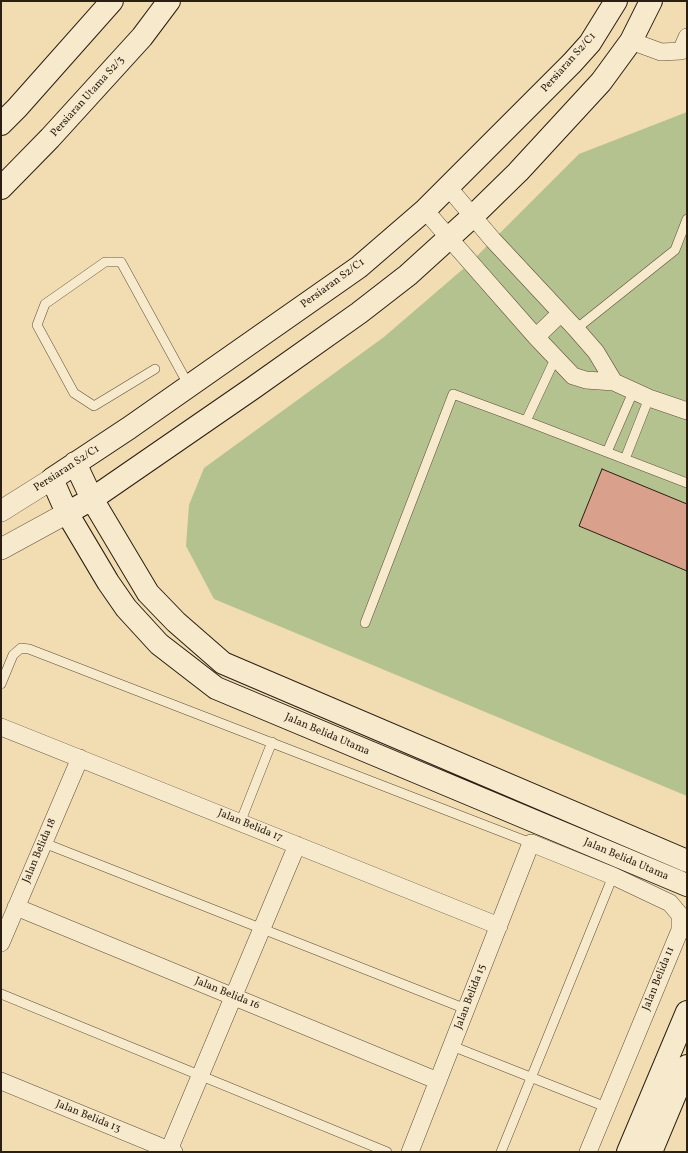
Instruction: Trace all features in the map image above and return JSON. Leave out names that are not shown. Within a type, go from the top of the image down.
[{"type":"main road","points":[[1,124],[112,1]]},
{"type":"main road","name":"Persiaran Utama S2/3","points":[[1,188],[50,138],[142,37],[169,1]]},
{"type":"main road","name":"Persiaran S2/C1","points":[[52,479],[189,386],[359,267],[425,210],[572,63],[590,43],[616,1]]},
{"type":"main road","points":[[67,513],[92,499],[359,313],[408,275],[473,216],[518,172],[601,82],[631,41],[651,1]]},
{"type":"main road","name":"Jalan Belida Utama","points":[[75,463],[92,499],[148,593],[176,622],[223,663],[687,861]]},
{"type":"main road","name":"Jalan Belida Utama","points":[[52,479],[67,513],[108,582],[126,608],[159,644],[216,688],[687,885]]},
{"type":"main road","points":[[628,1152],[687,1012]]},
{"type":"main road","points":[[651,1152],[687,1066]]},
{"type":"street","points":[[631,41],[661,52],[685,46]]},
{"type":"street","points":[[448,187],[576,328],[596,352],[614,382]]},
{"type":"street","points":[[425,210],[536,337],[573,376],[586,380],[614,382],[632,392],[687,411]]},
{"type":"street","points":[[536,337],[561,313]]},
{"type":"street","name":"Persiaran S2/C1","points":[[1,511],[52,479]]},
{"type":"street","points":[[1,549],[67,513]]},
{"type":"street","name":"Jalan Belida 17","points":[[1,727],[499,926]]},
{"type":"street","name":"Jalan Belida 18","points":[[1,943],[80,758]]},
{"type":"street","name":"Jalan Belida 11","points":[[532,843],[613,876],[670,903],[680,915],[680,930],[588,1152]]},
{"type":"street","name":"Jalan Belida 15","points":[[410,1152],[532,843]]},
{"type":"street","points":[[172,1151],[199,1076],[297,845]]},
{"type":"street","name":"Jalan Belida 16","points":[[16,908],[438,1081]]},
{"type":"street","name":"Jalan Belida 13","points":[[1,1081],[172,1151]]},
{"type":"lane","points":[[576,328],[675,250],[687,219]]},
{"type":"lane","points":[[154,369],[94,406],[74,393],[37,325],[45,304],[105,262],[121,262],[189,386]]},
{"type":"lane","points":[[526,421],[556,359]]},
{"type":"lane","points":[[607,452],[632,392]]},
{"type":"lane","points":[[365,623],[453,394],[687,483]]},
{"type":"lane","points":[[625,460],[649,398]]},
{"type":"lane","points":[[1,684],[13,655],[21,648],[29,649],[532,843]]},
{"type":"lane","points":[[240,822],[272,742]]},
{"type":"lane","points":[[44,843],[466,1009]]},
{"type":"lane","points":[[501,1152],[613,876]]},
{"type":"lane","points":[[1,994],[387,1152]]},
{"type":"lane","points":[[452,1046],[606,1107]]},
{"type":"green space","points":[[687,112],[687,796],[214,599],[186,546],[189,505],[204,468],[384,337],[470,263],[579,154]]},
{"type":"building","points":[[602,469],[687,504],[687,571],[579,526]]}]
